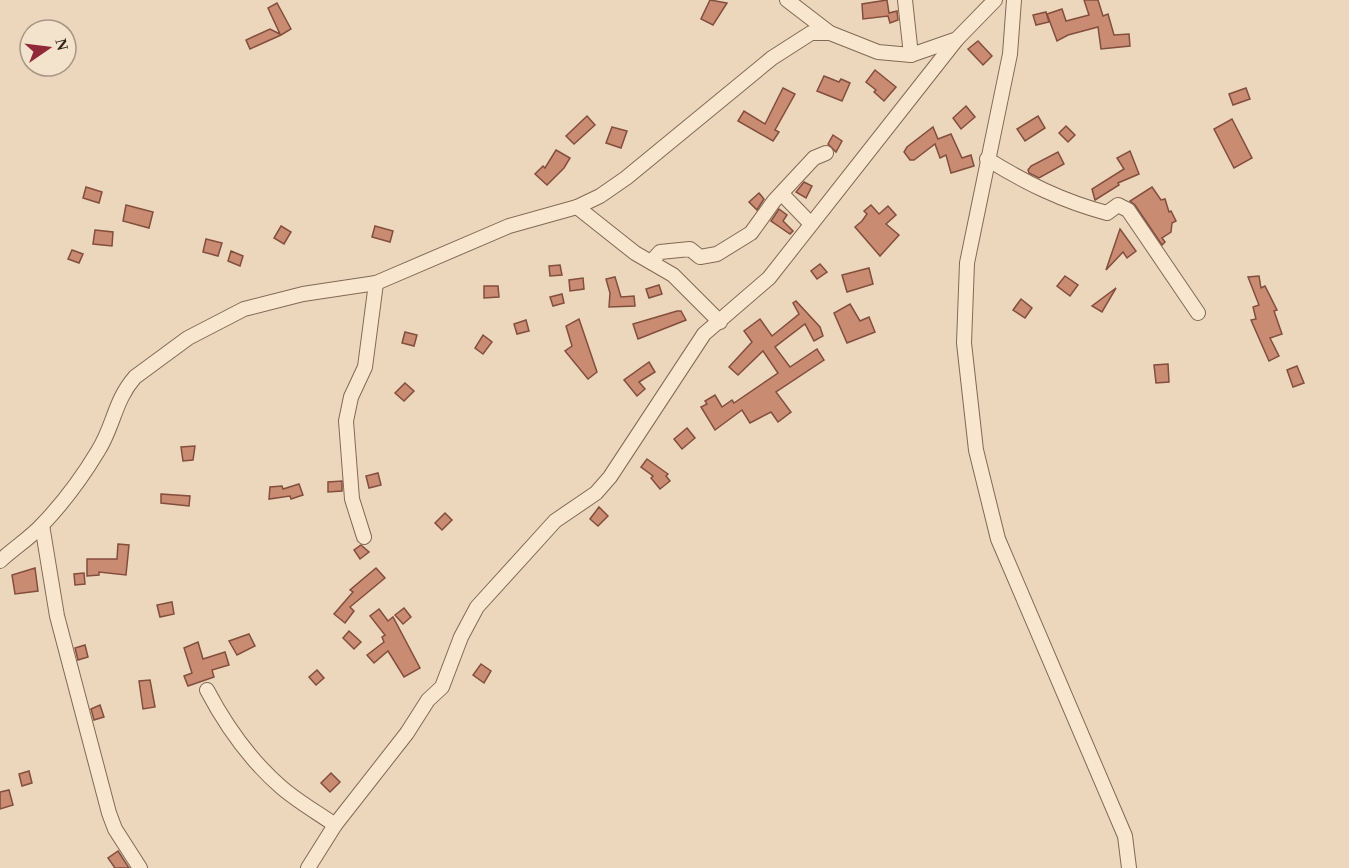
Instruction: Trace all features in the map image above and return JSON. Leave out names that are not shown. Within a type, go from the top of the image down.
[{"type":"street","points":[[787,0],[830,33],[878,52],[911,55],[957,39]]},
{"type":"street","points":[[905,0],[911,55]]},
{"type":"street","points":[[308,868],[335,825],[407,733],[428,700],[442,687],[461,636],[477,607],[555,521],[597,494],[704,334],[769,278],[957,39],[995,0]]},
{"type":"street","points":[[1014,0],[1010,54],[987,159],[964,290],[964,343],[976,450],[998,538],[1026,611],[1083,734],[1125,836],[1131,865]]},
{"type":"street","points":[[0,561],[42,525],[99,450],[117,403],[135,377],[188,338],[244,309],[272,300],[375,284],[509,226],[578,207],[626,178],[772,58],[811,33],[830,33]]},
{"type":"street","points":[[651,262],[660,252],[690,249],[700,257],[717,254],[751,233],[774,201],[783,195],[814,158],[826,153]]},
{"type":"street","points":[[987,159],[1035,188],[1069,203],[1107,213],[1118,205],[1128,210],[1198,314]]},
{"type":"street","points":[[783,195],[811,224]]},
{"type":"street","points":[[578,207],[635,253],[673,274],[720,322]]},
{"type":"street","points":[[364,537],[352,500],[346,421],[351,397],[365,367],[375,284]]},
{"type":"street","points":[[42,525],[57,616],[109,813],[140,868]]},
{"type":"street","points":[[207,690],[222,718],[253,759],[283,789],[335,825]]},
{"type":"building","points":[[710,0],[727,3],[713,25],[701,19]]},
{"type":"building","points":[[887,0],[889,13],[897,11],[898,20],[890,23],[888,16],[863,19],[862,4]]},
{"type":"building","points":[[1084,0],[1098,0],[1103,16],[1108,14],[1114,35],[1129,34],[1130,46],[1101,49],[1098,27],[1068,35],[1057,41],[1047,14],[1062,9],[1066,21],[1089,15]]},
{"type":"building","points":[[277,3],[291,29],[250,49],[246,40],[270,29],[280,34],[268,8]]},
{"type":"building","points":[[1046,12],[1049,22],[1036,25],[1033,15]]},
{"type":"building","points":[[978,41],[992,56],[983,65],[968,49]]},
{"type":"building","points":[[875,70],[896,87],[884,101],[866,82]]},
{"type":"building","points":[[824,76],[839,82],[841,79],[850,83],[842,101],[817,91]]},
{"type":"building","points":[[783,88],[795,94],[775,130],[779,132],[773,141],[738,121],[744,111],[765,124]]},
{"type":"building","points":[[1246,88],[1250,99],[1233,105],[1229,94]]},
{"type":"building","points":[[966,106],[975,117],[961,129],[953,118]]},
{"type":"building","points":[[587,116],[595,125],[574,144],[566,136]]},
{"type":"building","points":[[1038,116],[1045,128],[1025,141],[1017,129]]},
{"type":"building","points":[[1232,119],[1252,158],[1234,168],[1214,129]]},
{"type":"building","points":[[1066,126],[1075,135],[1068,142],[1059,133]]},
{"type":"building","points":[[612,127],[627,131],[621,148],[606,143]]},
{"type":"building","points":[[933,127],[938,139],[951,134],[962,158],[971,155],[974,166],[951,173],[946,155],[940,158],[935,144],[914,160],[910,160],[904,152],[907,147]]},
{"type":"building","points":[[833,135],[842,141],[836,152],[828,144]]},
{"type":"building","points":[[556,150],[570,158],[564,168],[547,185],[535,174],[543,166],[545,168]]},
{"type":"building","points":[[1130,151],[1139,174],[1118,183],[1119,185],[1095,200],[1092,189],[1124,169],[1117,158]]},
{"type":"building","points":[[1058,152],[1064,164],[1039,178],[1029,173],[1031,166]]},
{"type":"building","points":[[804,182],[812,186],[806,198],[796,192]]},
{"type":"building","points":[[86,187],[102,192],[99,203],[83,198]]},
{"type":"building","points":[[1152,187],[1161,200],[1165,199],[1169,212],[1171,211],[1176,221],[1172,223],[1171,232],[1162,238],[1165,242],[1162,245],[1130,201]]},
{"type":"building","points":[[759,193],[764,199],[757,210],[749,202]]},
{"type":"building","points":[[126,205],[153,212],[149,228],[123,221]]},
{"type":"building","points":[[871,205],[879,214],[888,206],[896,215],[886,224],[899,235],[880,256],[855,227],[867,214],[864,211]]},
{"type":"building","points":[[779,209],[787,215],[783,221],[793,231],[790,234],[771,221]]},
{"type":"building","points":[[281,226],[291,232],[284,244],[274,238]]},
{"type":"building","points":[[375,226],[393,231],[390,242],[372,237]]},
{"type":"building","points":[[1120,229],[1136,251],[1127,258],[1123,252],[1106,270]]},
{"type":"building","points":[[95,230],[113,232],[112,246],[93,244]]},
{"type":"building","points":[[206,239],[222,243],[218,256],[203,252]]},
{"type":"building","points":[[72,250],[83,254],[79,263],[68,259]]},
{"type":"building","points":[[231,251],[243,256],[240,266],[228,261]]},
{"type":"building","points":[[820,264],[827,272],[817,279],[811,271]]},
{"type":"building","points":[[560,265],[562,275],[550,276],[549,266]]},
{"type":"building","points":[[869,268],[873,284],[847,292],[842,275]]},
{"type":"building","points":[[1065,276],[1078,285],[1070,296],[1057,286]]},
{"type":"building","points":[[1259,276],[1261,288],[1265,286],[1277,310],[1274,311],[1282,334],[1270,338],[1279,356],[1269,361],[1251,320],[1256,319],[1253,307],[1259,305],[1248,277]]},
{"type":"building","points":[[615,277],[621,297],[634,296],[635,306],[609,307],[610,293],[606,279]]},
{"type":"building","points":[[583,278],[584,289],[570,291],[569,280]]},
{"type":"building","points":[[659,285],[662,294],[649,298],[646,289]]},
{"type":"building","points":[[484,286],[498,286],[499,297],[484,298]]},
{"type":"building","points":[[1116,288],[1102,312],[1092,306]]},
{"type":"building","points":[[562,294],[564,303],[553,306],[550,297]]},
{"type":"building","points":[[1021,299],[1032,308],[1025,318],[1013,310]]},
{"type":"building","points":[[796,301],[820,327],[823,336],[814,341],[805,324],[775,347],[790,367],[817,349],[824,360],[776,392],[791,412],[778,422],[771,412],[750,423],[742,410],[715,430],[701,407],[707,404],[705,401],[715,395],[722,407],[732,400],[734,403],[778,373],[763,351],[738,375],[729,367],[752,342],[744,331],[760,319],[772,336],[799,314],[793,303]]},
{"type":"building","points":[[850,304],[860,321],[869,317],[875,332],[847,343],[834,313]]},
{"type":"building","points":[[681,311],[686,320],[638,339],[633,324]]},
{"type":"building","points":[[579,319],[597,372],[588,379],[565,351],[572,346],[566,326]]},
{"type":"building","points":[[526,320],[529,331],[517,334],[514,324]]},
{"type":"building","points":[[405,332],[417,335],[414,346],[402,343]]},
{"type":"building","points":[[483,335],[492,342],[483,354],[475,348]]},
{"type":"building","points":[[649,362],[655,372],[639,382],[645,389],[637,396],[624,380]]},
{"type":"building","points":[[1168,364],[1169,382],[1156,383],[1154,365]]},
{"type":"building","points":[[1297,366],[1304,383],[1293,387],[1287,370]]},
{"type":"building","points":[[405,383],[414,391],[404,401],[395,393]]},
{"type":"building","points":[[687,428],[695,438],[682,449],[674,439]]},
{"type":"building","points":[[195,446],[193,460],[183,461],[181,447]]},
{"type":"building","points":[[647,459],[668,474],[666,476],[670,481],[660,489],[651,478],[653,476],[641,467]]},
{"type":"building","points":[[378,473],[381,485],[369,488],[366,476]]},
{"type":"building","points":[[342,481],[342,491],[328,492],[328,482]]},
{"type":"building","points":[[299,484],[303,495],[291,499],[290,496],[269,499],[270,487],[282,486],[283,489]]},
{"type":"building","points":[[161,494],[190,496],[189,506],[161,503]]},
{"type":"building","points":[[599,507],[608,516],[598,526],[590,519]]},
{"type":"building","points":[[445,513],[452,520],[442,530],[435,523]]},
{"type":"building","points":[[118,544],[129,545],[126,575],[99,572],[99,575],[87,576],[87,559],[117,559]]},
{"type":"building","points":[[361,545],[369,552],[360,559],[354,550]]},
{"type":"building","points":[[35,568],[38,591],[15,594],[12,575]]},
{"type":"building","points":[[376,568],[385,578],[350,607],[354,611],[345,623],[334,614],[353,592],[350,590]]},
{"type":"building","points":[[84,573],[85,584],[75,585],[74,574]]},
{"type":"building","points":[[172,602],[174,614],[160,617],[157,605]]},
{"type":"building","points":[[404,608],[411,617],[403,624],[395,615]]},
{"type":"building","points":[[379,609],[388,621],[393,617],[420,668],[404,677],[388,651],[374,663],[367,655],[384,642],[382,637],[385,635],[370,616]]},
{"type":"building","points":[[349,631],[361,642],[354,649],[343,638]]},
{"type":"building","points":[[249,634],[255,646],[237,655],[229,641]]},
{"type":"building","points":[[198,642],[203,659],[225,652],[229,665],[212,670],[214,677],[188,686],[184,676],[192,673],[184,648]]},
{"type":"building","points":[[85,645],[88,657],[78,660],[75,648]]},
{"type":"building","points":[[481,664],[491,671],[484,683],[473,675]]},
{"type":"building","points":[[317,670],[324,678],[316,685],[309,677]]},
{"type":"building","points":[[150,680],[155,707],[143,709],[139,681]]},
{"type":"building","points":[[100,705],[104,717],[94,720],[91,709]]},
{"type":"building","points":[[29,771],[32,783],[22,786],[19,774]]},
{"type":"building","points":[[331,773],[340,782],[330,792],[321,783]]},
{"type":"building","points":[[9,790],[13,805],[0,809],[0,792]]},
{"type":"building","points":[[118,851],[129,868],[115,868],[108,858]]}]
